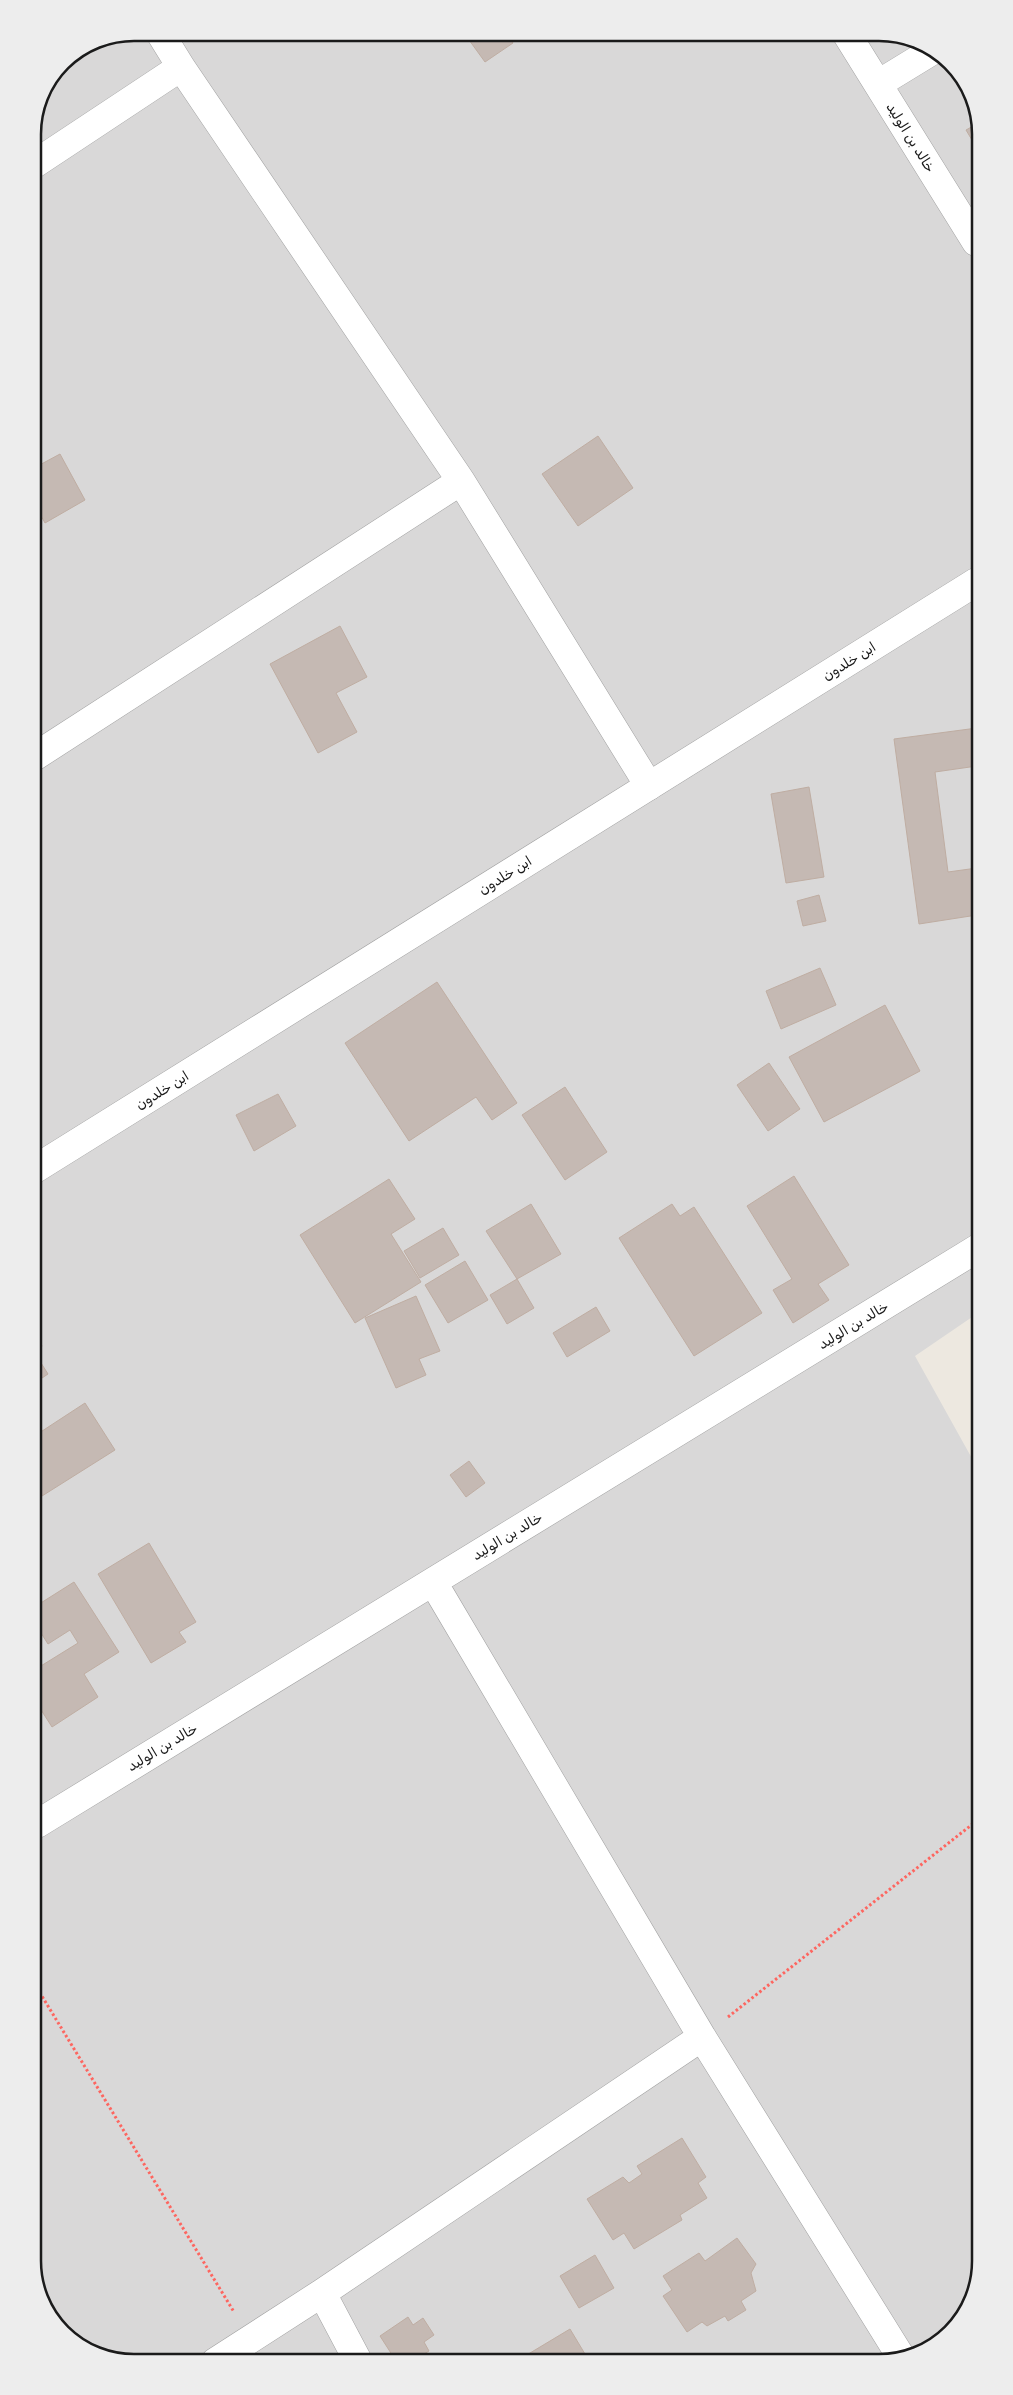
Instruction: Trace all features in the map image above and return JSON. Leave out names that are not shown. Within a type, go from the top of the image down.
[{"type":"street","points":[[165,41],[181,67],[461,481],[649,786]]},
{"type":"street","name":"خالد بن الوليد","points":[[851,41],[972,236]]},
{"type":"street","points":[[878,84],[925,54]]},
{"type":"street","points":[[41,160],[181,67]]},
{"type":"street","points":[[41,752],[461,481]]},
{"type":"street","name":"ابن خلدون","points":[[41,1165],[972,584]]},
{"type":"street","name":"خالد بن الوليد","points":[[41,1822],[972,1252]]},
{"type":"street","points":[[433,1582],[702,2037],[898,2352]]},
{"type":"street","points":[[227,2354],[322,2293],[702,2037]]},
{"type":"street","points":[[322,2293],[354,2354]]},
{"type":"path","points":[[702,2037],[972,1825]]},
{"type":"path","points":[[41,1995],[250,2339]]},
{"type":"shaded area","points":[[134,41],[885,41],[914,48],[935,60],[953,78],[967,104],[972,128],[972,1317],[915,1356],[972,1458],[972,2267],[967,2291],[953,2317],[935,2335],[920,2344],[909,2349],[885,2354],[128,2354],[104,2349],[78,2335],[60,2317],[51,2302],[43,2279],[41,2261],[41,128],[44,110],[54,88],[64,73],[83,57],[104,46]]},
{"type":"building","points":[[470,41],[512,41],[513,43],[485,62]]},
{"type":"building","points":[[972,127],[972,140],[966,130]]},
{"type":"building","points":[[598,436],[633,488],[578,526],[542,474]]},
{"type":"building","points":[[60,454],[85,500],[45,523],[41,516],[41,464]]},
{"type":"building","points":[[340,626],[367,677],[336,693],[357,732],[318,753],[270,664]]},
{"type":"building","points":[[972,729],[972,767],[935,772],[948,872],[972,869],[972,916],[919,924],[894,739]]},
{"type":"building","points":[[809,787],[824,877],[786,883],[771,794]]},
{"type":"building","points":[[819,895],[826,921],[803,926],[797,901]]},
{"type":"building","points":[[820,968],[836,1005],[781,1029],[766,991]]},
{"type":"building","points":[[437,982],[517,1103],[492,1120],[476,1097],[409,1141],[345,1043]]},
{"type":"building","points":[[885,1005],[920,1071],[824,1122],[789,1057]]},
{"type":"building","points":[[769,1063],[800,1109],[768,1131],[737,1085]]},
{"type":"building","points":[[565,1087],[607,1152],[565,1180],[522,1115]]},
{"type":"building","points":[[278,1094],[296,1126],[254,1151],[236,1115]]},
{"type":"building","points":[[794,1176],[849,1265],[818,1284],[829,1300],[793,1323],[773,1290],[792,1279],[747,1206]]},
{"type":"building","points":[[389,1179],[415,1219],[391,1234],[421,1282],[355,1323],[300,1235]]},
{"type":"building","points":[[531,1204],[561,1254],[517,1279],[486,1231]]},
{"type":"building","points":[[672,1204],[680,1216],[694,1207],[762,1313],[694,1356],[619,1238]]},
{"type":"building","points":[[443,1228],[459,1255],[420,1278],[404,1251]]},
{"type":"building","points":[[465,1261],[488,1300],[448,1323],[425,1285]]},
{"type":"building","points":[[517,1279],[534,1308],[507,1324],[490,1295]]},
{"type":"building","points":[[416,1296],[440,1351],[419,1359],[426,1375],[396,1388],[365,1318]]},
{"type":"building","points":[[596,1307],[610,1331],[567,1357],[553,1333]]},
{"type":"building","points":[[41,1363],[48,1374],[41,1379]]},
{"type":"building","points":[[85,1403],[115,1450],[42,1496],[41,1432]]},
{"type":"building","points":[[469,1461],[485,1483],[466,1497],[450,1475]]},
{"type":"building","points":[[149,1543],[196,1622],[179,1632],[186,1642],[151,1663],[98,1574]]},
{"type":"building","points":[[74,1582],[119,1652],[84,1674],[98,1697],[52,1727],[41,1710],[41,1666],[78,1643],[70,1630],[48,1644],[41,1633],[41,1603]]},
{"type":"building","points":[[682,2138],[706,2177],[698,2183],[707,2198],[680,2215],[682,2220],[634,2249],[624,2233],[613,2240],[587,2199],[623,2177],[629,2183],[642,2174],[637,2166]]},
{"type":"building","points":[[737,2238],[756,2264],[751,2273],[756,2291],[741,2301],[746,2310],[728,2321],[725,2316],[707,2326],[702,2322],[687,2332],[663,2296],[672,2290],[663,2276],[699,2253],[705,2261]]},
{"type":"building","points":[[595,2255],[614,2288],[579,2308],[560,2276]]},
{"type":"building","points":[[408,2317],[413,2325],[423,2318],[434,2335],[424,2342],[429,2351],[424,2354],[392,2354],[380,2336]]},
{"type":"building","points":[[570,2329],[585,2354],[528,2354]]}]
